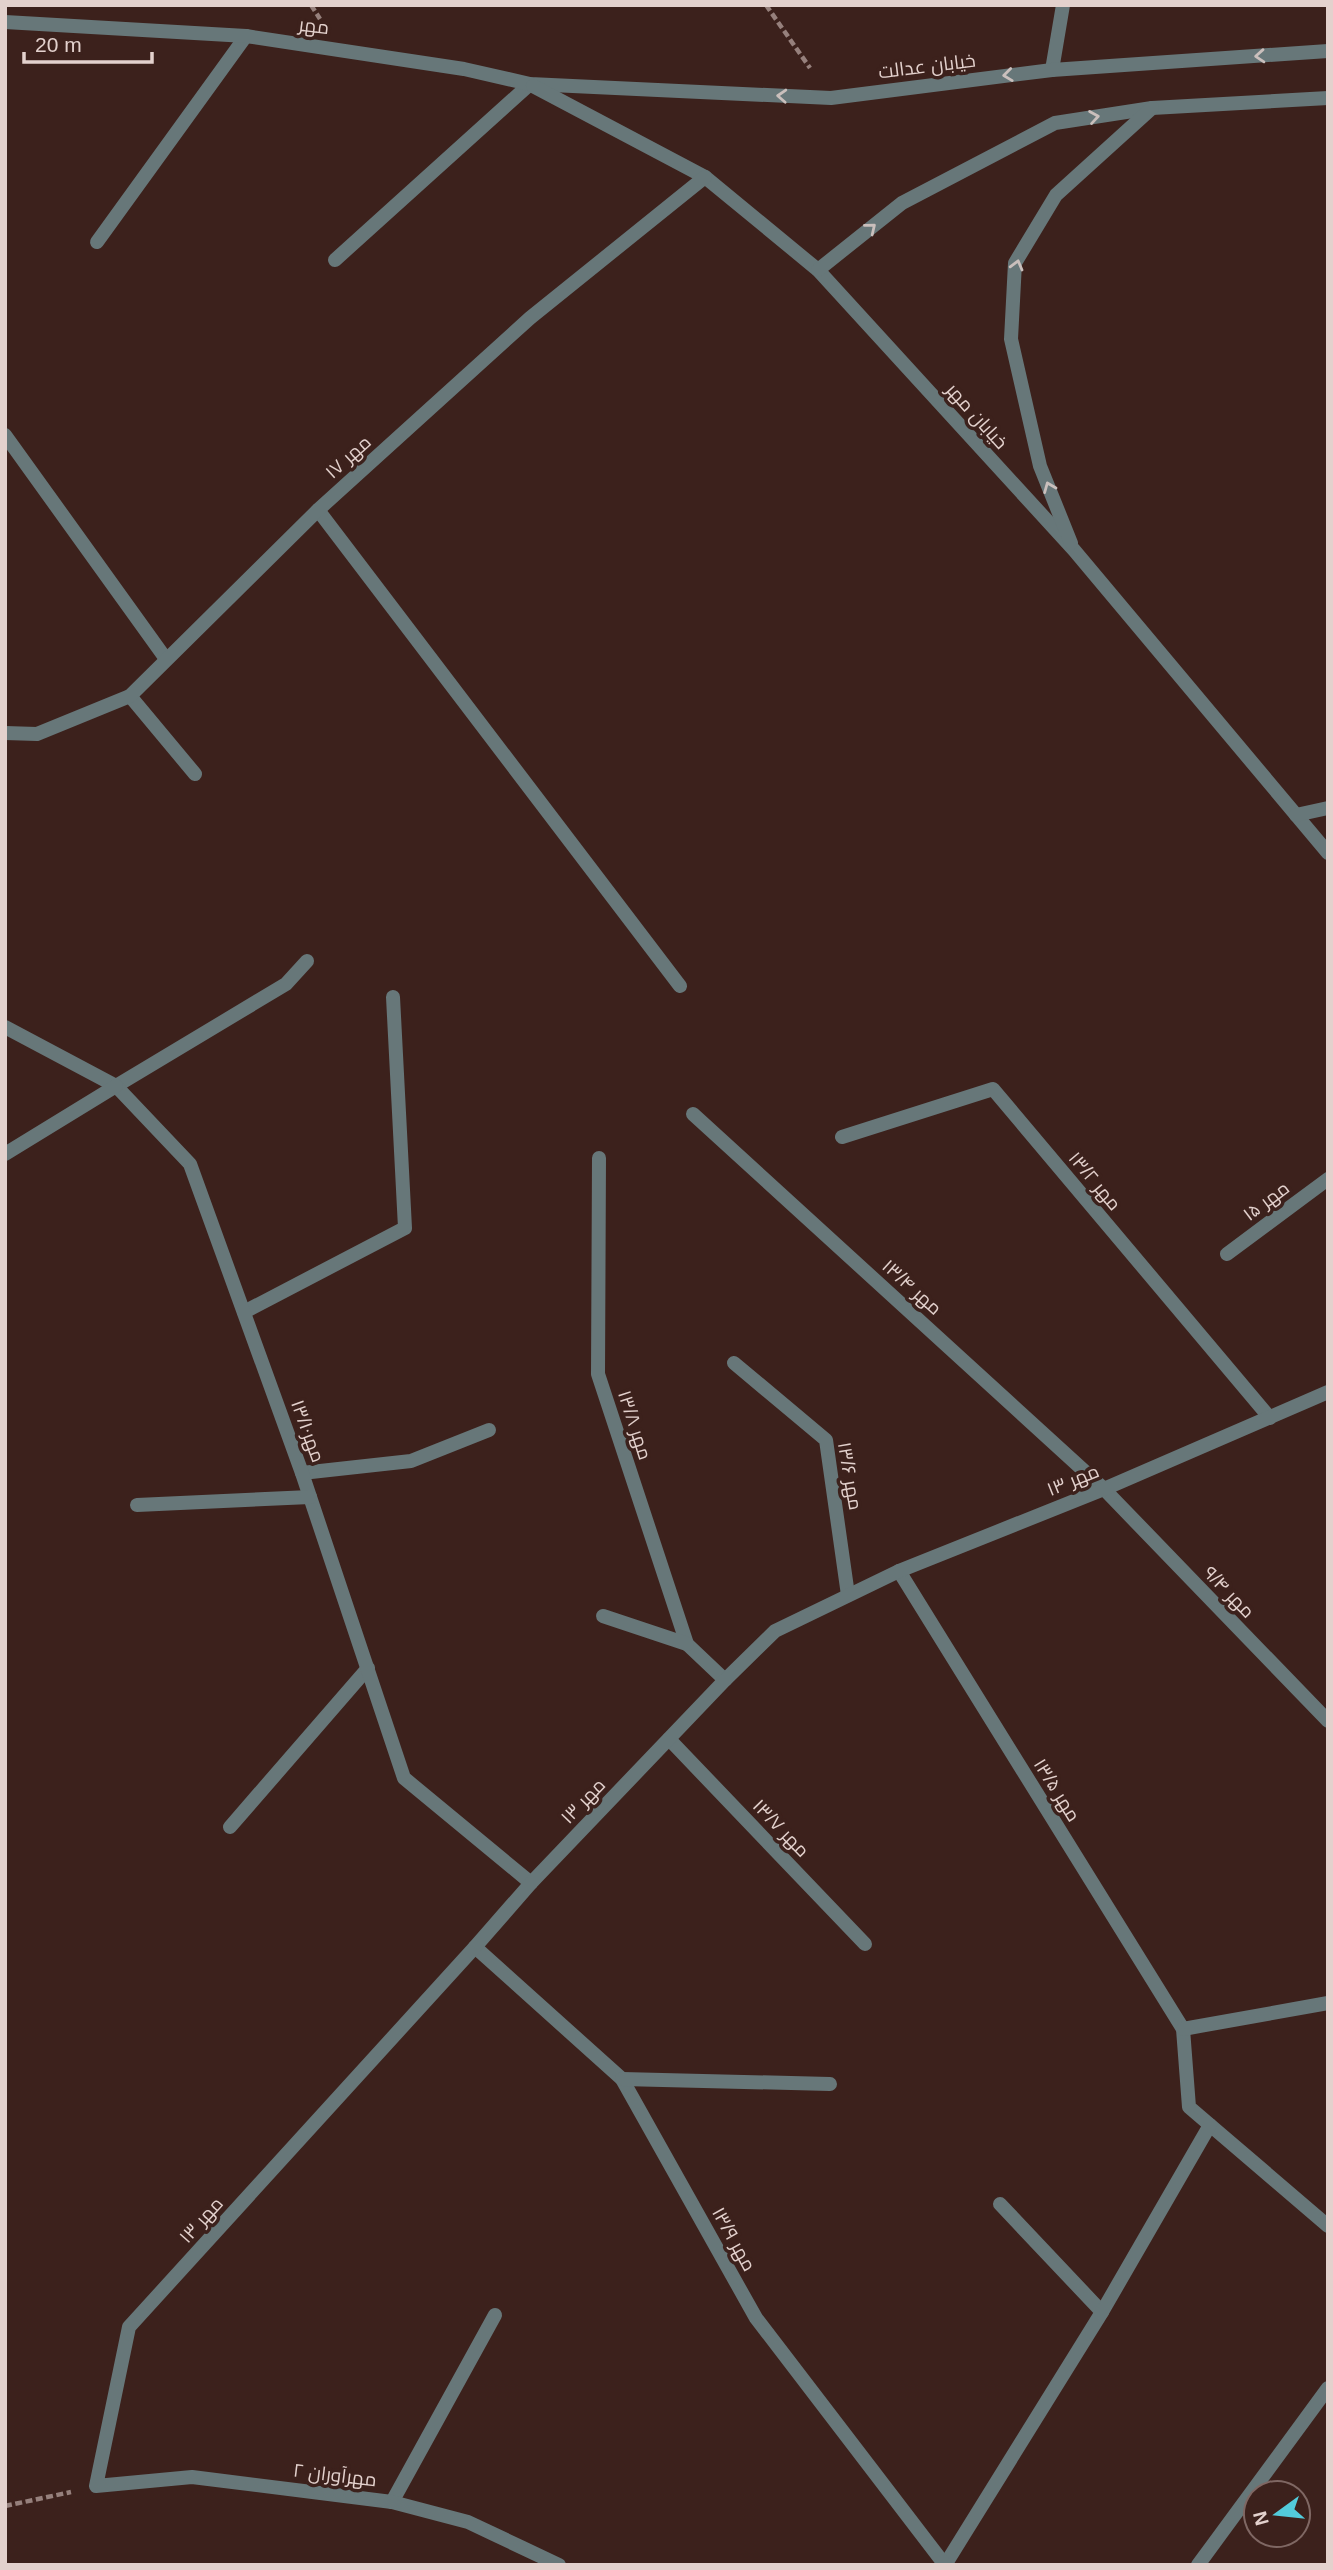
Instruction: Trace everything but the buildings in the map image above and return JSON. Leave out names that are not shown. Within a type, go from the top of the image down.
[{"type":"street","points":[[1052,70],[1063,5]]},
{"type":"street","name":"مهر","points":[[5,22],[246,36],[464,69],[530,84]]},
{"type":"street","points":[[97,243],[246,36]]},
{"type":"street","name":"خیابان عدالت","points":[[530,84],[831,98],[1052,70],[1328,51]]},
{"type":"street","points":[[335,260],[530,84]]},
{"type":"street","name":"خیابان مهر","points":[[530,84],[705,177],[818,270],[1074,550],[1328,853]]},
{"type":"street","points":[[818,270],[902,203],[1055,123],[1152,108],[1328,98]]},
{"type":"street","points":[[1074,550],[1040,466],[1011,339],[1015,263],[1056,195],[1152,108]]},
{"type":"street","name":"مهر ۱۷","points":[[5,733],[37,734],[130,696],[318,510],[530,318],[705,177]]},
{"type":"street","points":[[5,435],[166,659]]},
{"type":"street","points":[[318,510],[680,986]]},
{"type":"street","points":[[130,696],[195,774]]},
{"type":"street","points":[[1296,816],[1328,808]]},
{"type":"street","points":[[5,1154],[286,984],[307,961]]},
{"type":"street","points":[[244,1312],[405,1228],[393,997]]},
{"type":"street","name":"مهر۱۳/۱۰","points":[[5,1027],[116,1086],[190,1164],[302,1473],[404,1778],[531,1883]]},
{"type":"street","name":"مهر ۱۳/۲","points":[[842,1137],[993,1089],[1270,1418]]},
{"type":"street","name":"مهر ۱۳/۴","points":[[693,1114],[1104,1489]]},
{"type":"street","name":"مهر ۱۳/۸","points":[[599,1158],[598,1374],[687,1644],[725,1680]]},
{"type":"street","name":"مهر ۱۵","points":[[1227,1254],[1328,1179]]},
{"type":"street","name":"مهر ۱۳/۶","points":[[734,1363],[827,1440],[848,1595]]},
{"type":"street","name":"مهر ۱۳","points":[[96,2486],[129,2327],[475,1948],[531,1883],[775,1631],[899,1571],[1104,1489],[1328,1392]]},
{"type":"street","points":[[302,1473],[411,1461],[489,1430]]},
{"type":"street","name":"مهر ۹/۴","points":[[1104,1489],[1328,1721]]},
{"type":"street","points":[[137,1505],[310,1497]]},
{"type":"street","name":"مهر ۱۳/۵","points":[[899,1571],[1183,2029]]},
{"type":"street","points":[[603,1616],[687,1644]]},
{"type":"street","points":[[230,1827],[368,1668]]},
{"type":"street","name":"مهر ۱۳/۷","points":[[669,1739],[865,1944]]},
{"type":"street","name":"مهر ۱۳/۹","points":[[475,1948],[622,2079],[755,2318],[945,2565]]},
{"type":"street","points":[[1328,2003],[1183,2029],[1189,2107],[1328,2226]]},
{"type":"street","points":[[622,2079],[830,2084]]},
{"type":"street","points":[[945,2565],[1102,2312],[1210,2126]]},
{"type":"street","points":[[1000,2204],[1102,2312]]},
{"type":"street","points":[[392,2502],[495,2315]]},
{"type":"street","points":[[1198,2565],[1328,2388]]},
{"type":"street","name":"مهرآوران ۲","points":[[96,2486],[192,2477],[392,2502],[468,2522],[559,2565]]},
{"type":"path","points":[[766,5],[831,98]]},
{"type":"path","points":[[5,2506],[96,2486]]}]
